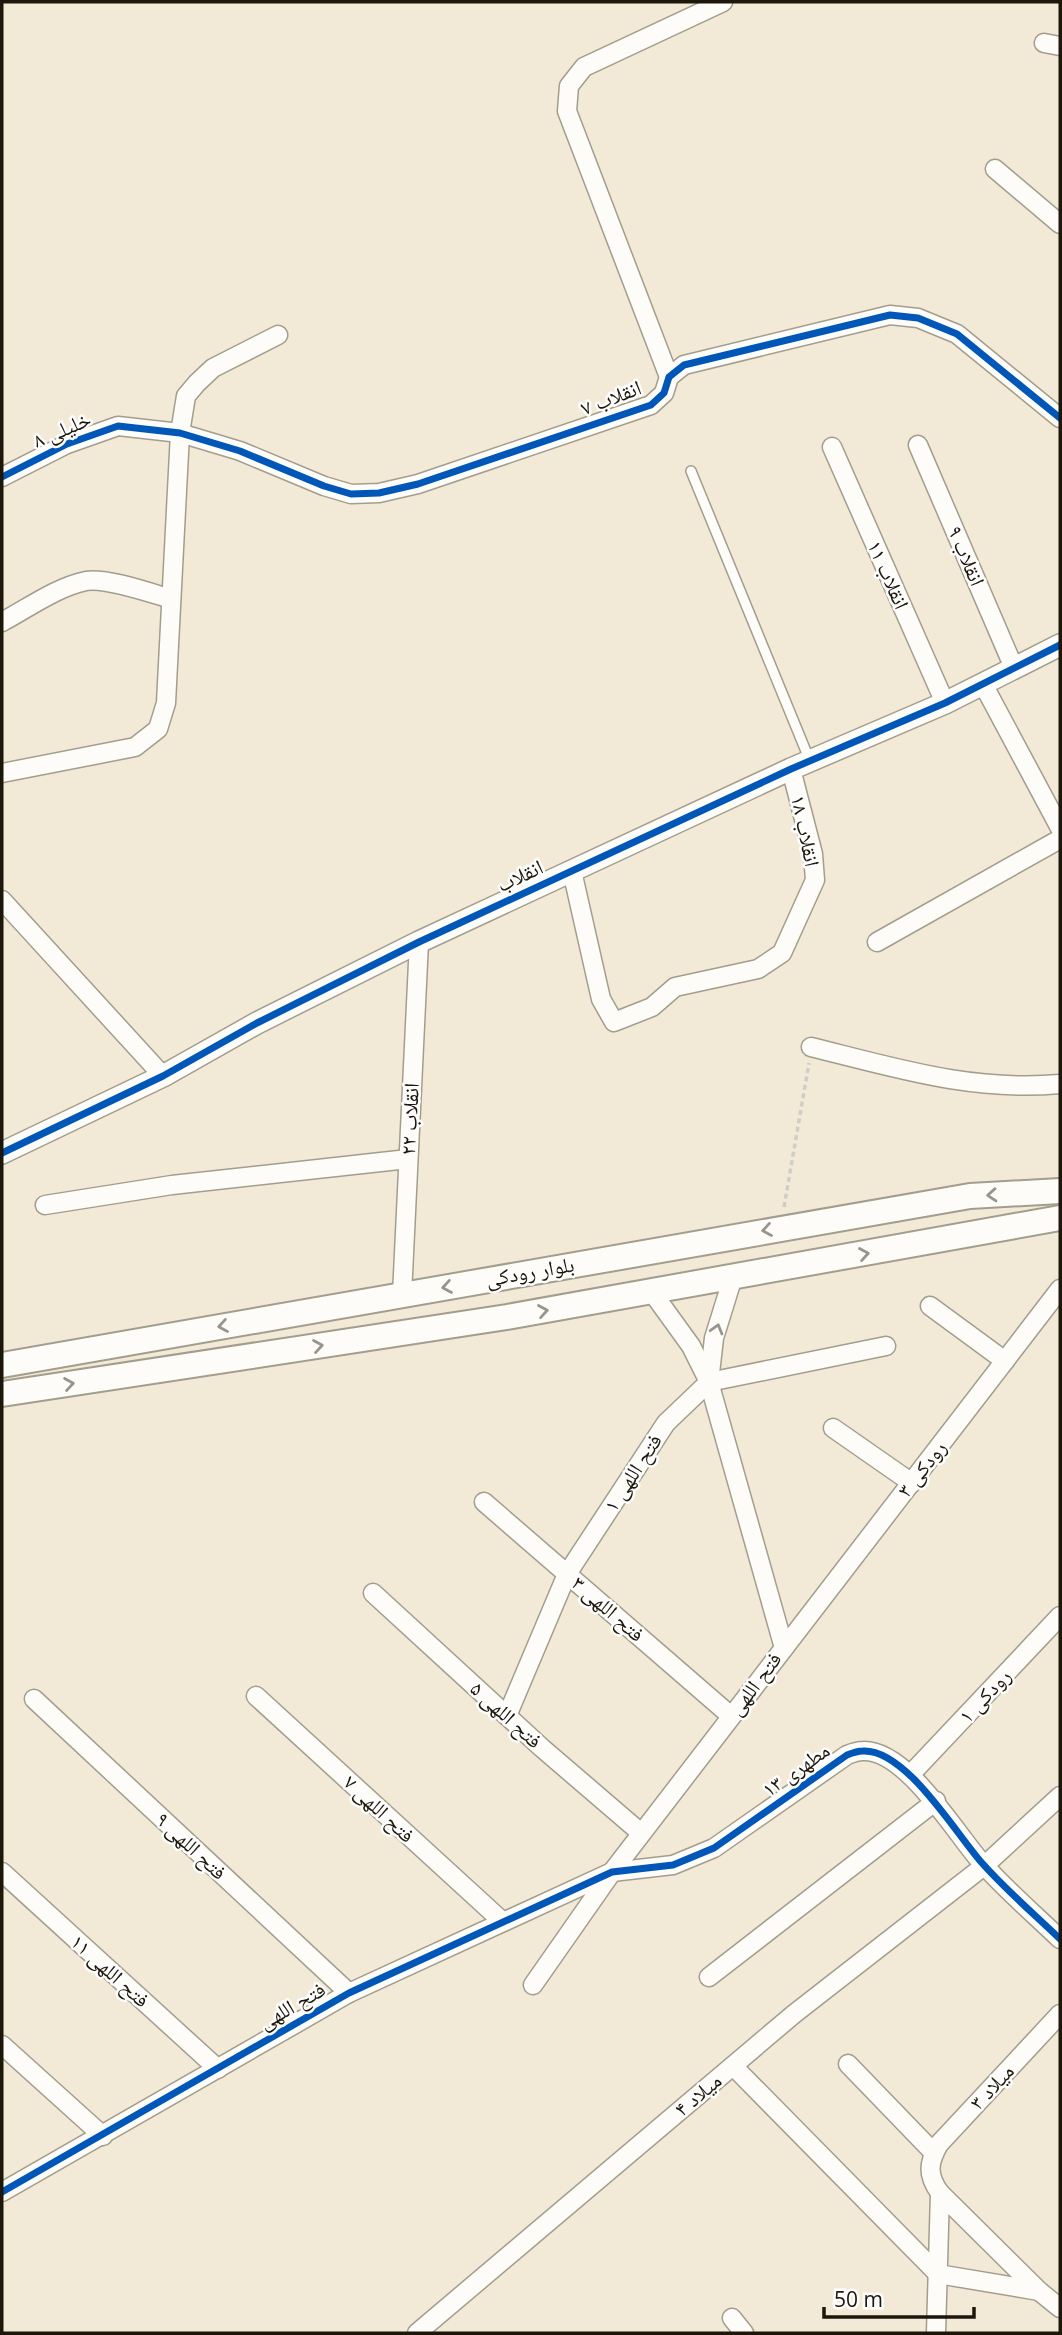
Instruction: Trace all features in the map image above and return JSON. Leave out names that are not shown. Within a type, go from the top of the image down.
[{"type":"main road","name":"بلوار رودکی","points":[[2,1365],[970,1196],[1060,1191]]},
{"type":"main road","name":"بلوار رودکی","points":[[2,1394],[507,1317],[1060,1218]]},
{"type":"street","points":[[669,377],[567,111],[569,86],[584,67],[723,2]]},
{"type":"street","points":[[995,169],[1060,224]]},
{"type":"street","name":"انقلاب ۷","points":[[180,433],[240,451],[324,486],[351,494],[379,493],[418,484],[651,405],[664,393],[669,377],[684,365],[890,315],[918,318],[957,334],[1060,418]]},
{"type":"street","points":[[2,774],[135,747],[158,729],[166,703],[180,433],[186,396],[213,368],[278,335]]},
{"type":"street","name":"خلیلی ۸","points":[[2,477],[68,444],[118,426],[180,433]]},
{"type":"street","name":"انقلاب ۹","points":[[918,445],[1014,668]]},
{"type":"street","name":"انقلاب ۱۱","points":[[832,447],[945,703]]},
{"type":"street","points":[[2,622],[62,590],[87,580],[171,598]]},
{"type":"street","name":"انقلاب","points":[[2,1153],[163,1076],[257,1023],[419,942],[800,765],[945,703],[1060,645]]},
{"type":"street","points":[[983,684],[1060,828]]},
{"type":"street","name":"انقلاب ۱۸","points":[[572,871],[601,999],[614,1022],[652,1007],[675,987],[758,969],[782,953],[815,880],[800,765]]},
{"type":"street","points":[[877,942],[1060,839]]},
{"type":"street","points":[[2,900],[163,1076]]},
{"type":"street","name":"انقلاب ۲۲","points":[[402,1295],[419,942]]},
{"type":"street","points":[[811,1047],[953,1082],[992,1086],[1057,1082]]},
{"type":"street","points":[[45,1205],[172,1185],[408,1159]]},
{"type":"street","points":[[709,1382],[714,1338],[733,1277]]},
{"type":"street","name":"رودکی ۳","points":[[784,1648],[1060,1289]]},
{"type":"street","points":[[652,1292],[691,1346],[709,1382]]},
{"type":"street","points":[[930,1306],[1005,1361]]},
{"type":"street","points":[[709,1382],[886,1346]]},
{"type":"street","name":"فتح اللهی ۱","points":[[507,1716],[567,1574],[666,1423],[709,1382]]},
{"type":"street","name":"فتح اللهی","points":[[533,1985],[641,1833],[784,1648],[709,1382]]},
{"type":"street","points":[[833,1428],[912,1483]]},
{"type":"street","name":"فتح اللهی ۳","points":[[484,1502],[731,1716]]},
{"type":"street","name":"فتح اللهی ۵","points":[[373,1594],[641,1833]]},
{"type":"street","name":"رودکی ۱","points":[[910,1775],[1060,1616]]},
{"type":"street","name":"فتح اللهی ۷","points":[[256,1696],[503,1922]]},
{"type":"street","name":"فتح اللهی ۹","points":[[34,1699],[349,1993]]},
{"type":"street","name":"مطهری ۱۳","points":[[612,1872],[673,1865],[714,1848],[847,1755],[860,1750],[871,1751],[910,1775],[936,1801],[960,1838],[984,1866],[1060,1939]]},
{"type":"street","name":"میلاد ۴","points":[[417,2333],[794,2014],[984,1866],[1060,1796]]},
{"type":"street","points":[[709,1977],[936,1801]]},
{"type":"street","name":"فتح اللهی ۱۱","points":[[2,1872],[218,2069]]},
{"type":"street","name":"فتح اللهی","points":[[2,2192],[349,1993],[612,1872]]},
{"type":"street","name":"میلاد ۳","points":[[932,2158],[939,2144],[1060,2014]]},
{"type":"street","points":[[2,2045],[103,2136]]},
{"type":"street","points":[[848,2064],[932,2158],[933,2183],[940,2193],[1060,2308]]},
{"type":"street","points":[[733,2066],[937,2274],[1040,2291]]},
{"type":"street","points":[[936,2333],[940,2193]]},
{"type":"street","points":[[732,2318],[744,2333]]},
{"type":"lane","points":[[691,471],[800,765]]},
{"type":"path","points":[[781,1228],[811,1047]]},
{"type":"cycle path","points":[[2,477],[67,444],[118,426],[180,433],[240,451],[324,486],[351,494],[379,493],[418,484],[651,405],[664,393],[669,377],[684,365],[890,315],[918,318],[957,334],[1060,418]]},
{"type":"cycle path","points":[[2,1153],[163,1076],[257,1023],[419,942],[791,769],[945,703],[1060,645]]},
{"type":"cycle path","points":[[2,2192],[349,1993],[612,1872],[673,1865],[714,1848],[847,1755],[857,1752],[879,1754],[913,1778],[982,1863],[1060,1939]]}]
